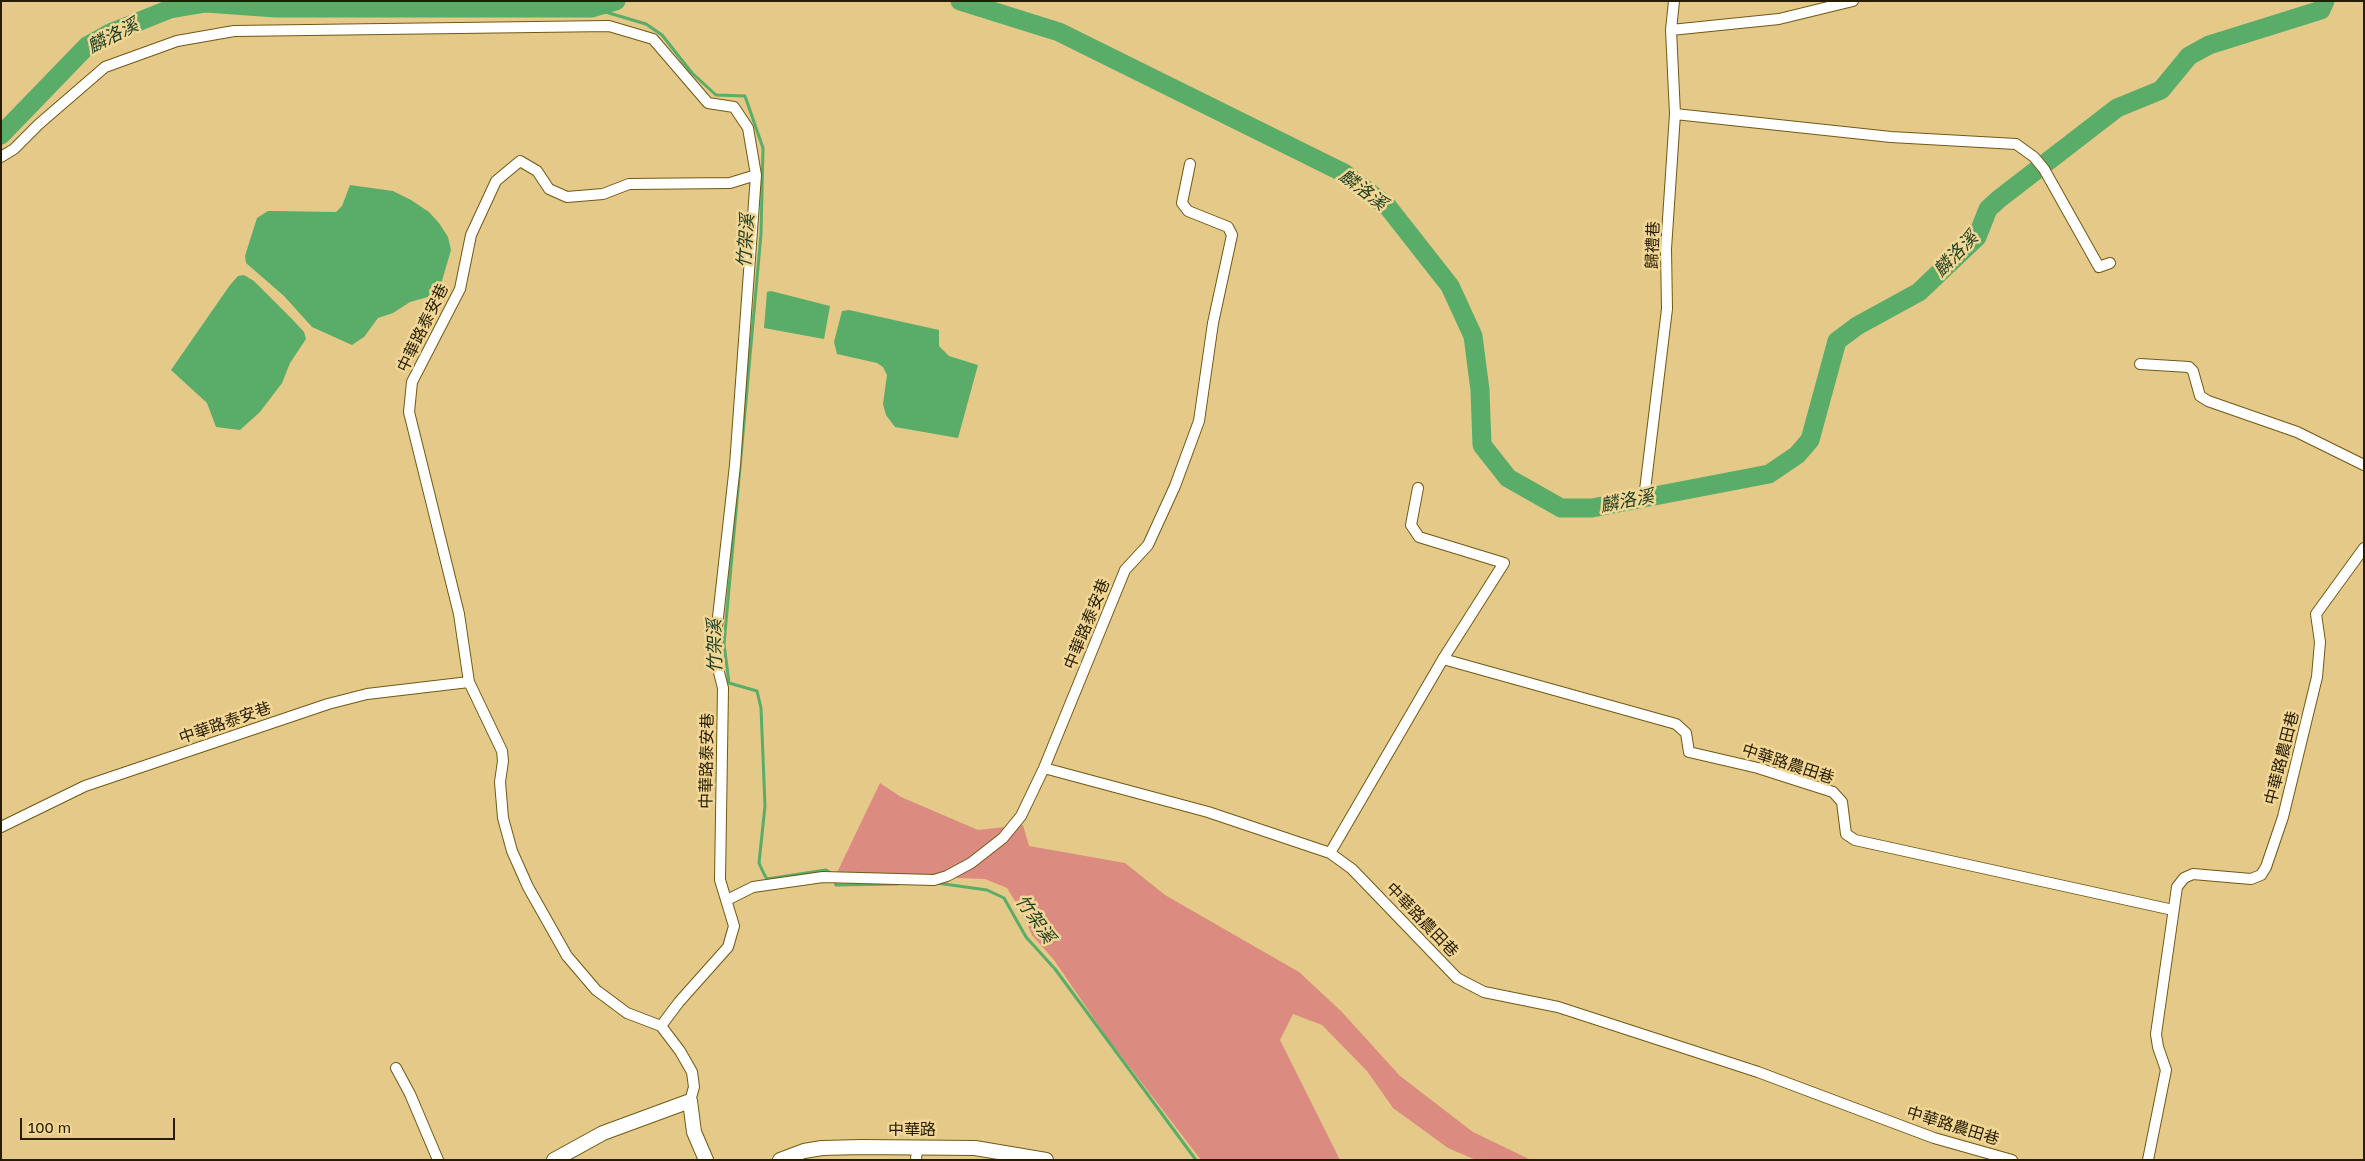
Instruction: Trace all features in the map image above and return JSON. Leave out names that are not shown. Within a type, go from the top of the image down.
[{"type":"street","name":"歸禮巷","points":[[1645,490],[1667,309],[1666,249],[1675,114],[1671,30],[1674,1]]},
{"type":"street","points":[[1671,30],[1779,20],[1853,1]]},
{"type":"street","name":"中華路泰安巷","points":[[1,157],[14,149],[39,124],[105,67],[177,41],[234,32],[609,26],[653,39],[708,103],[734,107],[748,128],[756,175],[735,465],[714,653],[724,688],[720,880],[728,900],[734,926],[728,947],[679,1002],[661,1026],[627,1013],[596,990],[567,956],[528,887],[512,851],[503,818],[500,782],[502,751],[469,682],[460,614],[410,412],[412,382],[460,288],[471,235],[496,181],[520,161],[536,172],[549,189],[567,197],[603,194],[629,184],[730,183],[756,175]]},
{"type":"street","points":[[1675,114],[1892,137],[2016,144],[2034,157],[2044,169],[2099,266],[2110,263]]},
{"type":"street","name":"中華路泰安巷","points":[[728,900],[752,887],[833,877],[934,880],[954,874],[1003,838],[1020,816],[1044,768],[1125,570],[1148,546],[1175,486],[1199,421],[1213,323],[1232,235],[1228,227],[1188,211],[1182,203],[1190,164]]},
{"type":"street","points":[[2140,364],[2189,367],[2193,371],[2200,396],[2298,432],[2364,464]]},
{"type":"street","points":[[1330,853],[1443,659],[1504,563],[1419,537],[1411,525],[1418,488]]},
{"type":"street","name":"中華路農田巷","points":[[2148,1160],[2166,1070],[2156,1034],[2177,887],[2184,878],[2194,874],[2251,879],[2261,875],[2266,867],[2283,818],[2318,677],[2320,642],[2316,614],[2364,548]]},
{"type":"street","name":"中華路農田巷","points":[[1443,659],[1676,724],[1686,733],[1689,752],[1758,768],[1833,792],[1842,802],[1846,834],[1855,840],[2173,910]]},
{"type":"street","name":"中華路泰安巷","points":[[1,826],[85,786],[328,704],[367,694],[469,682]]},
{"type":"street","name":"中華路農田巷","points":[[1044,768],[1208,812],[1330,853],[1352,869],[1457,978],[1484,992],[1568,1010],[1758,1072],[1934,1138],[2012,1160]]},
{"type":"street","points":[[661,1026],[680,1051],[692,1072],[694,1087],[690,1101],[694,1132],[706,1160]]},
{"type":"street","points":[[396,1068],[410,1094],[438,1160]]},
{"type":"street","points":[[554,1160],[603,1133],[690,1101]]},
{"type":"street","name":"中華路","points":[[780,1160],[804,1151],[822,1148],[917,1154],[975,1148],[1046,1160]]},
{"type":"shaded area","points":[[350,185],[393,191],[411,200],[429,212],[439,223],[448,237],[451,250],[441,284],[435,295],[410,302],[393,313],[378,318],[364,337],[352,345],[312,327],[284,296],[246,263],[245,256],[257,218],[268,211],[336,212],[342,206]]},
{"type":"shaded area","points":[[244,275],[254,281],[293,320],[304,332],[306,339],[290,363],[282,383],[260,412],[240,430],[216,427],[207,403],[171,370],[230,285],[238,276]]},
{"type":"shaded area","points":[[771,291],[830,306],[824,339],[764,328],[767,292]]},
{"type":"shaded area","points":[[849,310],[939,330],[939,346],[949,356],[978,365],[958,438],[895,427],[886,415],[883,404],[887,375],[883,367],[877,363],[837,354],[834,342],[842,311]]},
{"type":"shaded area","points":[[880,783],[901,797],[978,830],[1023,825],[1029,846],[1125,863],[1165,895],[1299,972],[1341,1011],[1400,1076],[1473,1132],[1531,1160],[1476,1160],[1448,1148],[1393,1108],[1367,1071],[1322,1025],[1293,1014],[1280,1040],[1340,1160],[1201,1160],[1106,1036],[1054,960],[1032,935],[1023,914],[1007,888],[985,879],[928,877],[832,883]]},
{"type":"waterway","name":"麟洛溪","points":[[1,135],[87,46],[110,33],[170,9],[206,3],[276,8],[592,8],[616,1]]},
{"type":"waterway","name":"麟洛溪","points":[[960,1],[1059,32],[1344,173],[1388,207],[1450,286],[1473,336],[1480,390],[1482,445],[1508,478],[1561,508],[1592,508],[1769,474],[1797,455],[1810,440],[1837,341],[1857,326],[1919,292],[1977,237],[1988,209],[1999,199],[2117,108],[2161,90],[2189,56],[2209,45],[2321,10],[2325,1]]},
{"type":"waterway","name":"竹架溪","points":[[592,8],[646,24],[662,35],[692,73],[716,95],[745,96],[763,148],[761,234],[724,644],[729,683],[757,691],[761,708],[765,806],[759,863],[764,874],[767,879],[826,870],[832,874]]},
{"type":"waterway","name":"竹架溪","points":[[835,880],[836,885],[898,884]]},
{"type":"waterway","name":"竹架溪","points":[[937,883],[987,890],[1004,898],[1026,937],[1055,969],[1196,1160]]}]
